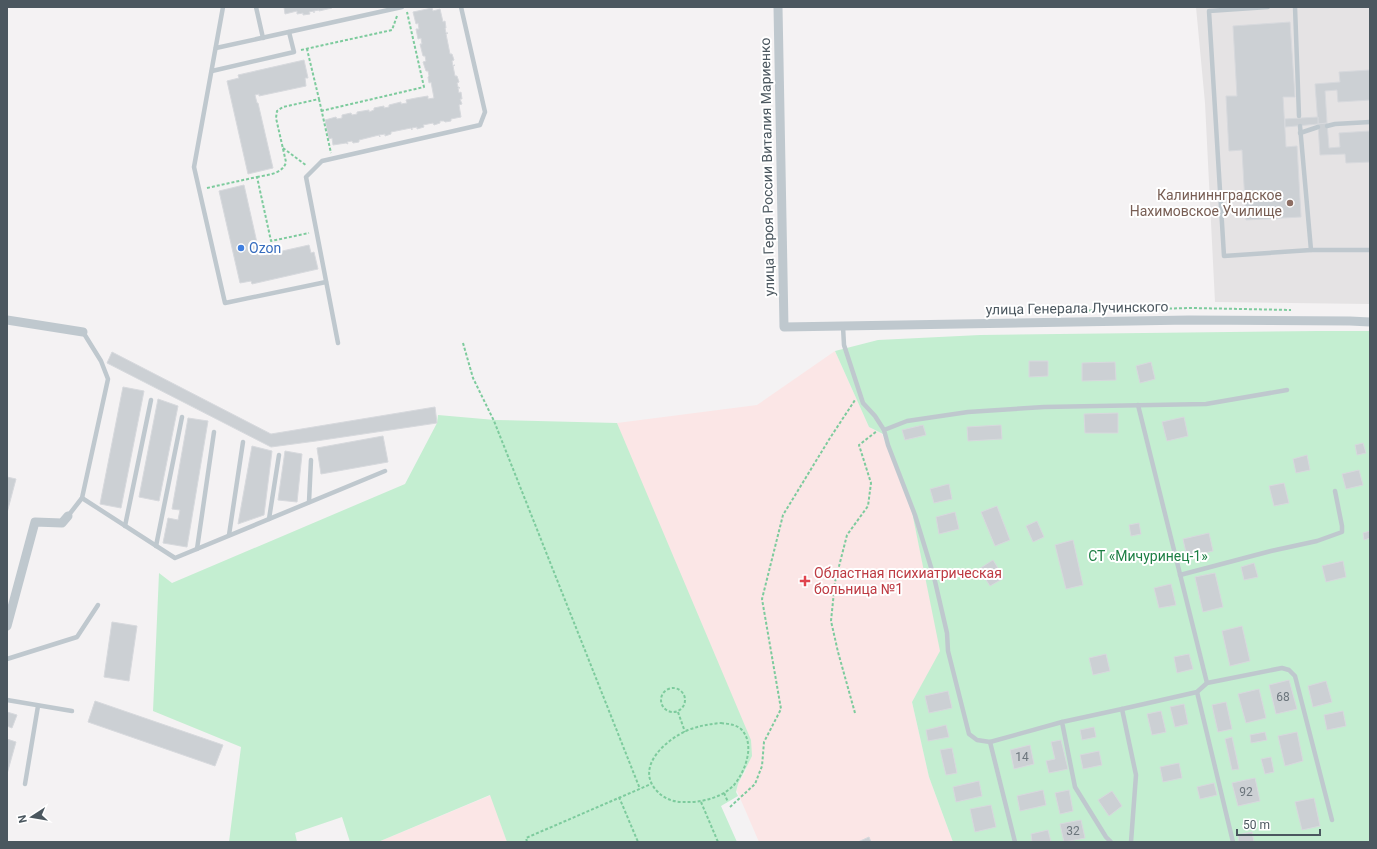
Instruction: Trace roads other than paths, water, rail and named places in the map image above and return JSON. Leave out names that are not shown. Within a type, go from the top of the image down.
[{"type":"street","name":"улица Героя России Виталия Мариенко","points":[[778,7],[784,327]]},
{"type":"street","points":[[7,320],[84,332]]},
{"type":"street","name":"улица Генерала Лучинского","points":[[784,327],[1189,320],[1370,322]]},
{"type":"street","points":[[7,626],[35,522],[62,523],[68,516]]},
{"type":"lane","points":[[224,7],[194,167],[225,303],[326,282]]},
{"type":"lane","points":[[256,7],[262,38]]},
{"type":"lane","points":[[216,48],[401,7]]},
{"type":"lane","points":[[338,343],[306,177],[322,161],[332,158],[480,125],[485,112],[461,7]]},
{"type":"lane","points":[[1268,7],[1209,11],[1224,256],[1311,250],[1370,250]]},
{"type":"lane","points":[[1295,7],[1299,116]]},
{"type":"lane","points":[[212,71],[294,52],[289,32]]},
{"type":"lane","points":[[1327,126],[1335,124],[1370,122]]},
{"type":"lane","points":[[1300,126],[1311,250]]},
{"type":"lane","points":[[1300,133],[1318,128]]},
{"type":"lane","points":[[843,327],[844,345],[863,403],[875,416],[884,430],[915,514],[934,577],[947,633],[948,651],[969,734],[977,740],[990,742],[1062,722],[1122,710],[1197,692],[1207,683],[1282,668],[1289,670],[1294,676],[1332,820]]},
{"type":"lane","points":[[68,516],[82,498],[108,379],[101,361],[84,332]]},
{"type":"lane","points":[[884,430],[907,421],[968,412],[1044,407],[1206,404],[1287,390]]},
{"type":"lane","points":[[125,526],[151,400]]},
{"type":"lane","points":[[1138,405],[1207,683]]},
{"type":"lane","points":[[156,546],[182,417]]},
{"type":"lane","points":[[196,549],[214,432]]},
{"type":"lane","points":[[229,535],[243,442]]},
{"type":"lane","points":[[269,519],[279,455]]},
{"type":"lane","points":[[309,502],[311,460]]},
{"type":"lane","points":[[82,498],[175,558],[385,471]]},
{"type":"lane","points":[[1180,575],[1271,551],[1317,541],[1342,532],[1335,491]]},
{"type":"lane","points":[[7,659],[77,637],[98,606]]},
{"type":"lane","points":[[1197,692],[1233,842]]},
{"type":"lane","points":[[7,700],[72,711]]},
{"type":"lane","points":[[25,784],[38,706]]},
{"type":"lane","points":[[1122,710],[1136,775],[1131,842]]},
{"type":"lane","points":[[1062,722],[1075,787],[1106,837],[1111,842]]},
{"type":"lane","points":[[990,742],[1015,842]]},
{"type":"place","name":"Калининнградское Нахимовское Училище","points":[[1290,203]]},
{"type":"place","name":"Ozon","points":[[241,248]]},
{"type":"place","name":"Областная психиатрическая больница №1","points":[[805,581]]},
{"type":"park label","name":"СТ «Мичуринец-1»","points":[[1148,556]]}]
